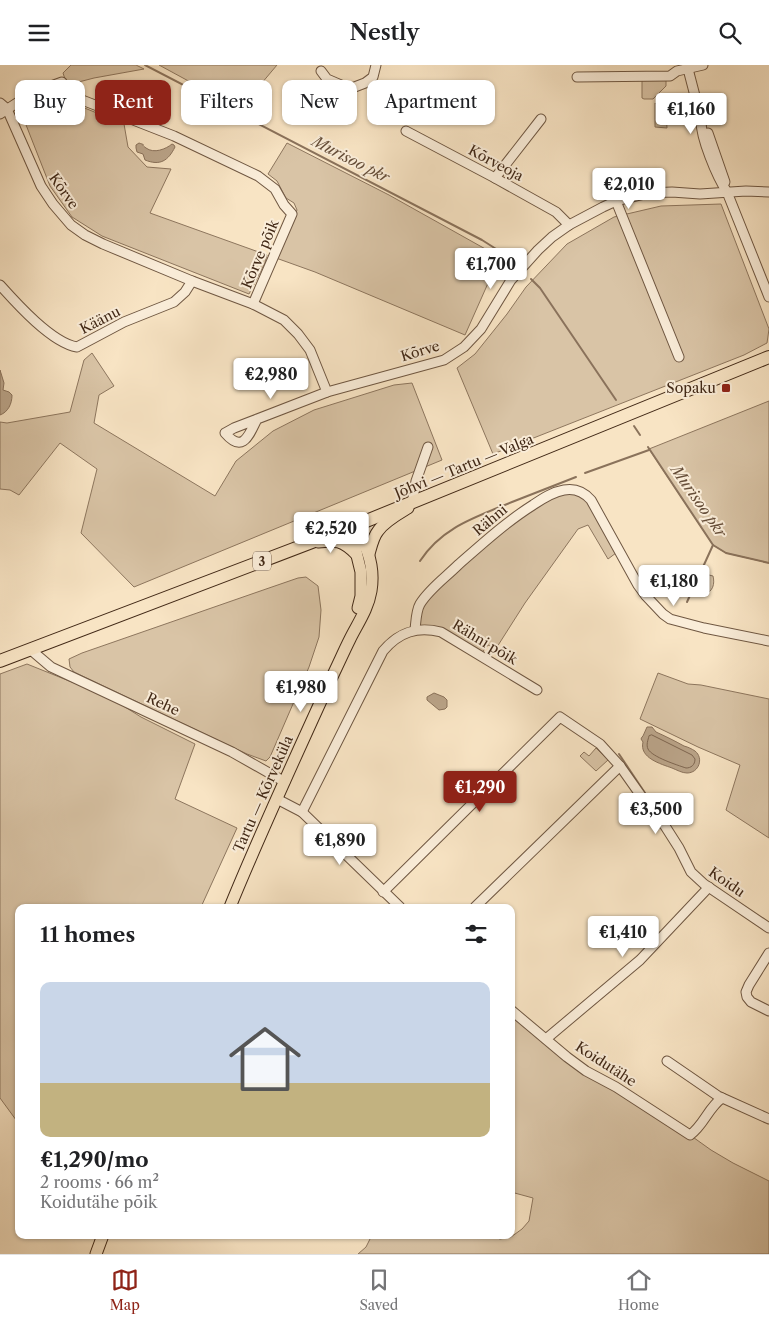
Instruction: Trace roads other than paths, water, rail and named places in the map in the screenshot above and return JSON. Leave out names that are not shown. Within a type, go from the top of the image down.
[{"type":"highway","name":"Jõhvi — Tartu — Valga","points":[[0,661],[417,501],[767,356]]},
{"type":"main road","points":[[369,554],[378,531],[390,519],[417,501]]},
{"type":"main road","name":"Tartu — Kõrveküla","points":[[350,639],[362,596],[361,572],[353,539],[354,526]]},
{"type":"main road","name":"Tartu — Kõrveküla","points":[[231,904],[350,639],[361,620],[371,591],[372,572],[369,554],[354,526]]},
{"type":"main road","points":[[311,543],[332,541],[343,543],[356,553]]},
{"type":"main road","points":[[96,1254],[102,1239]]},
{"type":"street","points":[[321,71],[327,79],[352,89],[373,77],[376,65]]},
{"type":"street","points":[[578,77],[670,76],[687,67],[703,65]]},
{"type":"street","points":[[687,67],[708,152],[720,183],[727,192],[754,259],[767,293],[769,304]]},
{"type":"street","name":"Kõrve põik","points":[[85,101],[174,136],[258,176],[276,189],[284,205],[292,214],[253,304]]},
{"type":"street","points":[[2,109],[15,102]]},
{"type":"street","name":"Kõrve","points":[[2,109],[41,186],[71,225],[103,244],[253,304],[284,320],[310,350],[327,392]]},
{"type":"street","points":[[495,178],[541,119]]},
{"type":"street","name":"Kõrveoja","points":[[406,131],[556,212],[569,225]]},
{"type":"street","name":"Kõrve","points":[[257,419],[248,437],[240,443],[232,441],[225,433],[234,427],[327,392],[444,360],[464,347],[481,329],[511,281],[552,237],[569,225],[602,207],[616,201],[649,193],[710,194],[746,191],[769,192]]},
{"type":"street","points":[[616,201],[679,357]]},
{"type":"street","name":"Käänu","points":[[0,285],[21,308],[51,334],[70,346],[77,347],[124,322],[174,302],[185,293],[192,281]]},
{"type":"street","points":[[417,501],[416,481],[428,447]]},
{"type":"street","name":"Rähni","points":[[415,629],[416,613],[420,603],[486,541],[515,517],[546,496],[563,490],[575,490],[584,493],[591,500],[638,585],[663,614],[678,622],[704,629],[769,641]]},
{"type":"street","points":[[302,812],[383,651],[391,642],[415,629]]},
{"type":"street","name":"Rähni põik","points":[[415,629],[430,629],[441,632],[537,690]]},
{"type":"street","name":"Rehe","points":[[31,650],[51,667],[232,752],[285,782]]},
{"type":"street","name":"Koidu","points":[[383,892],[560,717],[600,745],[620,766],[665,826],[691,872],[709,887],[769,928]]},
{"type":"street","points":[[478,904],[620,766]]},
{"type":"street","points":[[277,799],[302,812],[397,904]]},
{"type":"street","points":[[546,1039],[640,960],[709,887]]},
{"type":"street","points":[[769,953],[746,993],[751,1002],[769,1011]]},
{"type":"street","name":"Koidutähe","points":[[515,1013],[586,1071],[616,1087],[690,1135],[696,1131],[711,1108],[722,1097]]},
{"type":"street","points":[[667,1061],[722,1097],[769,1119]]},
{"type":"water","points":[[139,143],[153,151],[163,149],[172,144],[175,147],[163,161],[150,162],[145,160],[143,154],[137,152],[136,145]]},
{"type":"water","points":[[0,370],[4,383],[3,390],[12,395],[9,407],[0,415]]},
{"type":"water","points":[[434,693],[447,700],[447,707],[445,709],[439,710],[427,700],[427,697]]},
{"type":"water","points":[[647,727],[652,727],[656,732],[695,751],[700,761],[695,771],[683,773],[648,756],[644,752],[641,739]]},
{"type":"waterway","name":"Murisoo pkr","points":[[145,65],[482,240],[517,265]]},
{"type":"waterway","name":"Murisoo pkr","points":[[531,279],[540,288],[616,400]]},
{"type":"waterway","name":"Murisoo pkr","points":[[634,426],[640,435]]},
{"type":"waterway","name":"Murisoo pkr","points":[[648,447],[713,545],[726,553],[769,563]]},
{"type":"waterway","points":[[585,473],[649,450]]},
{"type":"waterway","points":[[420,561],[429,549],[449,531],[461,524],[576,477]]},
{"type":"waterway","points":[[687,602],[713,545]]},
{"type":"waterway","points":[[619,754],[657,811]]},
{"type":"place","name":"Sopaku","points":[[726,388]]}]
